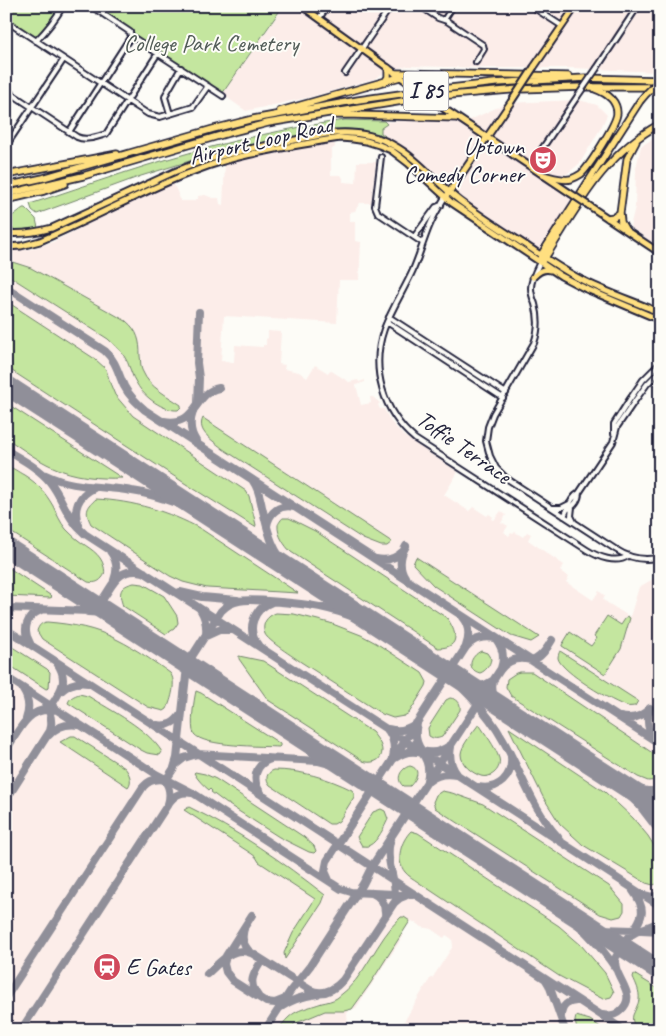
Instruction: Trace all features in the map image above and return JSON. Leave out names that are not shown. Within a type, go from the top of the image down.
[{"type":"highway","points":[[385,82],[388,77],[388,68]]},
{"type":"highway","points":[[409,83],[410,77],[414,73]]},
{"type":"highway","points":[[268,116],[292,107],[385,82],[398,75],[414,73],[574,76],[585,78]]},
{"type":"highway","name":"I 85","points":[[6,186],[43,178],[213,129],[268,116],[358,100],[495,83],[585,78],[660,80]]},
{"type":"highway","points":[[542,258],[640,101],[660,80]]},
{"type":"highway","points":[[544,175],[561,180],[577,177],[586,168],[612,127],[618,112],[614,102],[602,91],[591,87]]},
{"type":"highway","name":"I 85","points":[[6,194],[83,176],[268,123],[427,97],[521,89],[660,87]]},
{"type":"highway","points":[[268,123],[278,125],[335,115],[457,118]]},
{"type":"highway","points":[[542,258],[600,174],[639,138],[660,124]]},
{"type":"highway","points":[[625,229],[621,222],[620,213],[627,159],[639,138]]},
{"type":"highway","points":[[6,175],[102,156],[127,153]]},
{"type":"highway","points":[[6,200],[44,192],[83,176]]},
{"type":"highway","points":[[608,218],[620,213]]},
{"type":"main road","points":[[302,6],[457,118],[660,253]]},
{"type":"main road","name":"Toffie Terrace","points":[[445,197],[576,6]]},
{"type":"main road","name":"Airport Loop Road","points":[[175,175],[215,157],[326,134],[354,132],[381,139],[409,156],[449,192],[542,258],[553,271],[574,284],[660,320]]},
{"type":"main road","name":"Airport Loop Road","points":[[175,175],[244,156],[340,138],[354,138],[379,145],[399,156],[445,197],[471,216],[581,279],[660,313]]},
{"type":"main road","points":[[6,232],[20,234],[52,228],[175,175]]},
{"type":"main road","points":[[6,246],[21,246],[40,241],[175,175]]},
{"type":"main road","points":[[533,277],[540,271],[553,271]]},
{"type":"street","points":[[36,41],[51,25],[63,6]]},
{"type":"street","points":[[91,6],[97,8],[130,32],[131,36],[223,96]]},
{"type":"street","points":[[319,18],[328,6]]},
{"type":"street","points":[[345,73],[391,6]]},
{"type":"street","points":[[420,6],[482,45],[484,49],[476,62]]},
{"type":"street","points":[[444,20],[453,6]]},
{"type":"street","points":[[532,6],[562,26]]},
{"type":"street","points":[[532,167],[638,6]]},
{"type":"street","points":[[6,21],[153,116],[160,117],[193,107],[208,86]]},
{"type":"street","points":[[69,132],[131,36]]},
{"type":"street","points":[[6,90],[77,136],[84,139],[106,134],[158,53]]},
{"type":"street","points":[[6,146],[64,59]]},
{"type":"street","points":[[170,114],[166,94],[181,68]]},
{"type":"street","points":[[381,157],[375,210],[423,244]]},
{"type":"street","name":"Toffie Terrace","points":[[445,197],[429,227],[411,274],[388,320],[382,338],[379,367],[380,382],[390,409],[408,433],[421,443],[591,553],[612,560],[624,559],[628,556]]},
{"type":"street","points":[[414,238],[436,207],[440,205]]},
{"type":"street","points":[[542,258],[530,288],[539,324],[537,334],[506,394],[493,414],[488,427],[486,441],[490,456],[501,474],[615,549],[628,556],[643,559],[660,557]]},
{"type":"street","points":[[388,320],[465,370],[503,398]]},
{"type":"street","points":[[614,436],[614,424],[642,380],[660,363]]},
{"type":"street","points":[[465,370],[506,394]]},
{"type":"street","points":[[564,516],[579,498],[579,493],[613,442],[617,428],[647,384],[660,371]]},
{"type":"street","points":[[570,507],[571,516],[576,524]]},
{"type":"street","points":[[552,508],[570,507]]},
{"type":"shaded area","points":[[284,6],[660,6],[660,70],[655,72],[574,68],[408,66],[389,70],[374,79],[311,97],[246,111],[222,94]]},
{"type":"shaded area","points":[[579,100],[597,105],[607,115],[580,163],[567,174],[547,176],[579,198],[543,259],[492,229],[430,177],[386,149],[363,123],[470,120],[507,103]]},
{"type":"shaded area","points":[[660,135],[660,248],[630,227],[635,207],[636,168],[641,146]]},
{"type":"shaded area","points":[[334,141],[335,147],[331,150],[331,175],[341,175],[343,182],[356,183],[357,162],[376,162],[371,203],[360,203],[355,211],[350,212],[349,222],[355,222],[355,241],[361,242],[359,280],[339,280],[337,323],[224,316],[221,361],[234,362],[235,345],[263,347],[263,345],[266,345],[268,331],[281,332],[279,364],[285,365],[284,369],[299,372],[307,378],[315,365],[328,373],[330,370],[349,382],[365,380],[365,382],[356,385],[361,405],[371,403],[370,397],[373,397],[380,403],[378,405],[380,409],[384,409],[391,422],[404,436],[458,472],[444,495],[469,511],[473,507],[487,516],[489,514],[494,520],[501,511],[506,515],[501,523],[508,526],[504,532],[509,536],[515,532],[523,537],[527,532],[531,534],[528,540],[564,565],[560,571],[569,577],[566,582],[593,600],[599,591],[605,596],[603,600],[630,617],[639,587],[653,579],[660,579],[660,1030],[399,1030],[429,980],[433,977],[453,946],[452,939],[446,935],[444,938],[431,929],[422,927],[412,921],[356,1008],[347,1011],[348,1030],[6,1030],[6,251],[31,249],[53,242],[173,182],[181,201],[194,201],[198,199],[198,196],[205,195],[219,198],[220,204],[223,205],[225,163]]},
{"type":"green space","points":[[6,6],[62,6],[37,39],[6,20]]},
{"type":"green space","name":"College Park Cemetery","points":[[94,6],[283,6],[222,94],[133,35],[129,29]]},
{"type":"green space","points":[[345,120],[384,121],[387,124],[381,128],[381,133],[385,136],[359,130],[330,130],[219,152],[141,176],[37,214],[32,210],[30,204],[191,152],[263,135]]},
{"type":"green space","points":[[23,208],[36,219],[38,228],[19,230],[6,228],[6,217],[11,217]]},
{"type":"green space","points":[[6,260],[31,268],[126,321],[138,337],[141,368],[146,377],[154,387],[181,405],[181,407],[178,410],[172,410],[160,406],[149,398],[135,381],[122,353],[108,339],[6,274]]},
{"type":"green space","points":[[6,301],[95,359],[106,369],[115,395],[133,416],[246,491],[249,496],[255,527],[6,367]]},
{"type":"green space","points":[[6,403],[122,478],[96,478],[69,473],[29,454],[6,438]]},
{"type":"green space","points":[[203,418],[392,542],[387,546],[381,546],[363,539],[223,449],[204,432],[201,423]]},
{"type":"green space","points":[[6,467],[29,478],[37,485],[50,501],[66,529],[76,539],[97,554],[105,570],[104,576],[100,580],[88,582],[6,529]]},
{"type":"green space","points":[[96,499],[150,508],[189,523],[298,593],[207,588],[183,582],[170,576],[91,524],[88,510]]},
{"type":"green space","points":[[283,518],[289,518],[315,531],[447,618],[453,628],[454,642],[446,647],[438,648],[291,552],[279,533],[278,525]]},
{"type":"green space","points":[[416,557],[539,637],[531,642],[511,636],[434,586],[413,564]]},
{"type":"green space","points":[[6,566],[50,595],[52,597],[6,596]]},
{"type":"green space","points":[[134,583],[143,584],[164,596],[177,616],[178,623],[174,629],[166,634],[123,606],[121,590]]},
{"type":"green space","points":[[276,613],[294,614],[330,623],[361,635],[422,673],[427,682],[426,686],[409,713],[393,718],[382,714],[271,641],[265,634],[264,624],[270,616]]},
{"type":"green space","points":[[607,616],[621,625],[627,616],[630,618],[621,649],[605,674],[562,645],[570,632],[591,646],[597,638],[594,636]]},
{"type":"green space","points":[[47,622],[83,627],[101,632],[138,651],[170,673],[173,686],[172,696],[167,709],[164,711],[148,707],[42,639],[37,631],[40,625]]},
{"type":"green space","points":[[6,643],[50,672],[49,688],[46,689],[6,663]]},
{"type":"green space","points":[[481,651],[487,653],[491,659],[484,671],[480,673],[472,669],[471,662],[477,653]]},
{"type":"green space","points":[[560,651],[638,701],[635,706],[621,704],[611,699],[568,671],[558,658]]},
{"type":"green space","points":[[239,656],[263,661],[372,732],[381,746],[380,758],[372,762],[363,761],[268,700],[239,659]]},
{"type":"green space","points":[[520,672],[532,672],[660,758],[660,780],[648,781],[638,777],[511,696],[506,687],[507,679]]},
{"type":"green space","points":[[196,691],[276,741],[280,746],[221,744],[200,738],[194,734],[192,725]]},
{"type":"green space","points":[[79,694],[88,696],[139,728],[156,744],[162,752],[160,755],[141,750],[68,703],[71,698]]},
{"type":"green space","points":[[450,698],[458,701],[460,710],[442,737],[429,736],[428,728],[446,700]]},
{"type":"green space","points":[[479,724],[495,749],[500,762],[498,769],[489,776],[481,776],[471,771],[461,758],[465,743]]},
{"type":"green space","points":[[509,728],[605,792],[633,818],[648,836],[660,855],[660,883],[653,885],[646,883],[583,845],[560,824],[543,797]]},
{"type":"green space","points":[[75,736],[125,768],[130,780],[128,787],[60,742]]},
{"type":"green space","points":[[410,766],[414,767],[417,772],[416,778],[410,786],[403,786],[399,780],[400,774]]},
{"type":"green space","points":[[274,770],[294,771],[324,778],[352,790],[354,797],[339,821],[329,824],[270,785],[267,781],[267,776]]},
{"type":"green space","points":[[195,772],[216,779],[304,837],[314,846],[316,851],[314,853],[309,852],[279,837],[227,804],[203,784]]},
{"type":"green space","points":[[442,791],[483,804],[609,886],[624,904],[624,911],[621,916],[613,918],[600,914],[435,808],[433,802],[436,795]]},
{"type":"green space","points":[[189,807],[259,847],[325,895],[322,903],[285,959],[284,953],[293,933],[315,899],[259,862],[252,854],[184,810]]},
{"type":"green space","points":[[381,809],[385,811],[388,819],[385,826],[373,843],[368,846],[362,846],[357,837],[373,812]]},
{"type":"green space","points":[[411,831],[418,833],[559,926],[581,945],[605,973],[614,992],[611,997],[603,999],[559,976],[408,875],[402,867],[400,856],[404,840]]},
{"type":"green space","points":[[401,917],[410,921],[352,1009],[325,1011],[294,1024],[290,1030],[278,1030],[292,1014],[333,1000],[347,990],[363,970],[384,937]]},
{"type":"green space","points":[[634,974],[660,990],[660,1030],[641,1028],[634,1024],[633,1015],[639,997],[638,988],[633,977]]},
{"type":"green space","points":[[576,1016],[590,1020],[605,1030],[577,1030]]},
{"type":"taxiway","points":[[6,287],[105,351],[114,363],[128,393],[145,410],[660,744]]},
{"type":"taxiway","points":[[198,403],[199,312]]},
{"type":"taxiway","points":[[164,421],[175,422],[183,419],[189,415],[204,396],[219,388]]},
{"type":"taxiway","points":[[193,412],[191,427],[196,441]]},
{"type":"taxiway","points":[[6,450],[30,464],[46,477],[55,489],[73,522],[85,534],[660,906]]},
{"type":"taxiway","points":[[46,475],[67,483],[121,489],[151,495],[205,514]]},
{"type":"taxiway","points":[[253,481],[257,487],[271,540],[278,554],[289,568]]},
{"type":"taxiway","points":[[79,525],[76,509],[80,499],[94,488]]},
{"type":"taxiway","points":[[267,526],[270,517],[276,510],[289,506],[294,507]]},
{"type":"taxiway","points":[[405,577],[401,569],[401,561],[406,546]]},
{"type":"taxiway","points":[[110,551],[116,565],[114,580]]},
{"type":"taxiway","points":[[376,559],[390,559],[402,552]]},
{"type":"taxiway","points":[[6,608],[89,611],[97,606],[117,578],[124,573],[133,571],[144,572]]},
{"type":"taxiway","points":[[180,592],[202,597],[237,600]]},
{"type":"taxiway","points":[[6,997],[143,787],[153,780],[166,780],[174,768],[177,758],[187,667],[221,611],[231,603],[243,600],[298,604],[338,612],[387,632]]},
{"type":"taxiway","points":[[258,645],[252,633],[253,620],[260,609],[272,602]]},
{"type":"taxiway","points":[[200,609],[205,621],[206,634]]},
{"type":"taxiway","points":[[30,643],[26,633],[27,624],[32,616],[41,610]]},
{"type":"taxiway","points":[[88,612],[104,613],[114,617]]},
{"type":"taxiway","points":[[462,617],[468,630],[466,646]]},
{"type":"taxiway","points":[[6,629],[624,1030]]},
{"type":"taxiway","points":[[208,635],[219,630],[232,630]]},
{"type":"taxiway","points":[[329,880],[325,871],[327,861],[466,647],[479,638],[495,638]]},
{"type":"taxiway","points":[[496,639],[503,653],[501,668]]},
{"type":"taxiway","points":[[265,1030],[291,990],[310,966],[363,884],[372,866],[500,670],[514,660],[535,660],[543,653],[552,640]]},
{"type":"taxiway","points":[[51,706],[63,680],[61,669],[57,663]]},
{"type":"taxiway","points":[[435,663],[463,689],[489,718],[503,740],[534,803],[558,837]]},
{"type":"taxiway","points":[[6,677],[156,774],[193,793],[341,889],[351,892],[416,895]]},
{"type":"taxiway","points":[[469,685],[481,686],[492,681]]},
{"type":"taxiway","points":[[493,681],[493,694],[499,705]]},
{"type":"taxiway","points":[[60,692],[73,684],[80,682],[88,683]]},
{"type":"taxiway","points":[[23,690],[28,704],[26,719]]},
{"type":"taxiway","points":[[6,800],[50,731],[51,717],[45,704]]},
{"type":"taxiway","points":[[650,708],[648,724],[654,739]]},
{"type":"taxiway","points":[[620,717],[636,717],[644,714],[650,708]]},
{"type":"taxiway","points":[[6,750],[24,722],[36,713],[43,710],[52,710]]},
{"type":"taxiway","points":[[157,725],[171,724],[181,714]]},
{"type":"taxiway","points":[[49,735],[55,729],[62,726],[70,724],[79,725]]},
{"type":"taxiway","points":[[389,729],[403,730],[415,724]]},
{"type":"taxiway","points":[[417,724],[416,739],[422,751]]},
{"type":"taxiway","points":[[389,732],[394,744],[393,757]]},
{"type":"taxiway","points":[[423,751],[437,752],[449,746]]},
{"type":"taxiway","points":[[451,747],[451,761],[457,774]]},
{"type":"taxiway","points":[[395,758],[408,752],[422,753]]},
{"type":"taxiway","points":[[422,753],[428,765],[427,780]]},
{"type":"taxiway","points":[[175,765],[184,758],[197,754],[318,761],[340,767],[359,776]]},
{"type":"taxiway","points":[[478,787],[492,787],[503,781],[510,771],[511,757]]},
{"type":"taxiway","points":[[261,793],[256,783],[256,773],[261,765],[271,759]]},
{"type":"taxiway","points":[[429,781],[442,775],[456,775]]},
{"type":"taxiway","points":[[609,776],[640,806],[660,832]]},
{"type":"taxiway","points":[[163,779],[169,790],[168,804],[178,794],[192,793]]},
{"type":"taxiway","points":[[625,786],[647,791],[660,791]]},
{"type":"taxiway","points":[[21,1030],[168,804]]},
{"type":"taxiway","points":[[390,842],[389,856],[395,897]]},
{"type":"taxiway","points":[[631,934],[642,913],[640,903],[633,891]]},
{"type":"taxiway","points":[[372,893],[383,902],[385,916]]},
{"type":"taxiway","points":[[644,895],[652,897],[660,895]]},
{"type":"taxiway","points":[[245,926],[243,940],[250,952],[310,990],[324,992],[336,987],[343,980],[394,903],[405,896]]},
{"type":"taxiway","points":[[556,904],[596,943],[616,969]]},
{"type":"taxiway","points":[[252,915],[226,956],[224,964],[226,972],[233,981],[266,1002],[275,1003],[285,999]]},
{"type":"taxiway","points":[[602,1015],[616,1014],[626,1005],[626,991],[615,964],[616,957],[621,948],[631,935],[660,922]]},
{"type":"taxiway","points":[[590,926],[601,929],[638,930]]},
{"type":"taxiway","points":[[642,931],[660,932]]},
{"type":"taxiway","points":[[207,974],[232,953],[238,951],[251,953]]},
{"type":"taxiway","points":[[258,996],[252,982],[254,973],[262,960]]},
{"type":"taxiway","points":[[546,980],[565,1030]]},
{"type":"taxiway","points":[[281,1007],[298,998],[317,994]]},
{"type":"taxiway","points":[[561,1017],[562,1010],[566,1004],[579,1001]]},
{"type":"runway","points":[[6,385],[660,809]]},
{"type":"runway","points":[[6,547],[660,971]]},
{"type":"place","name":"Uptown Comedy Corner","points":[[543,160]]},
{"type":"place","name":"E Gates","points":[[107,967]]}]
